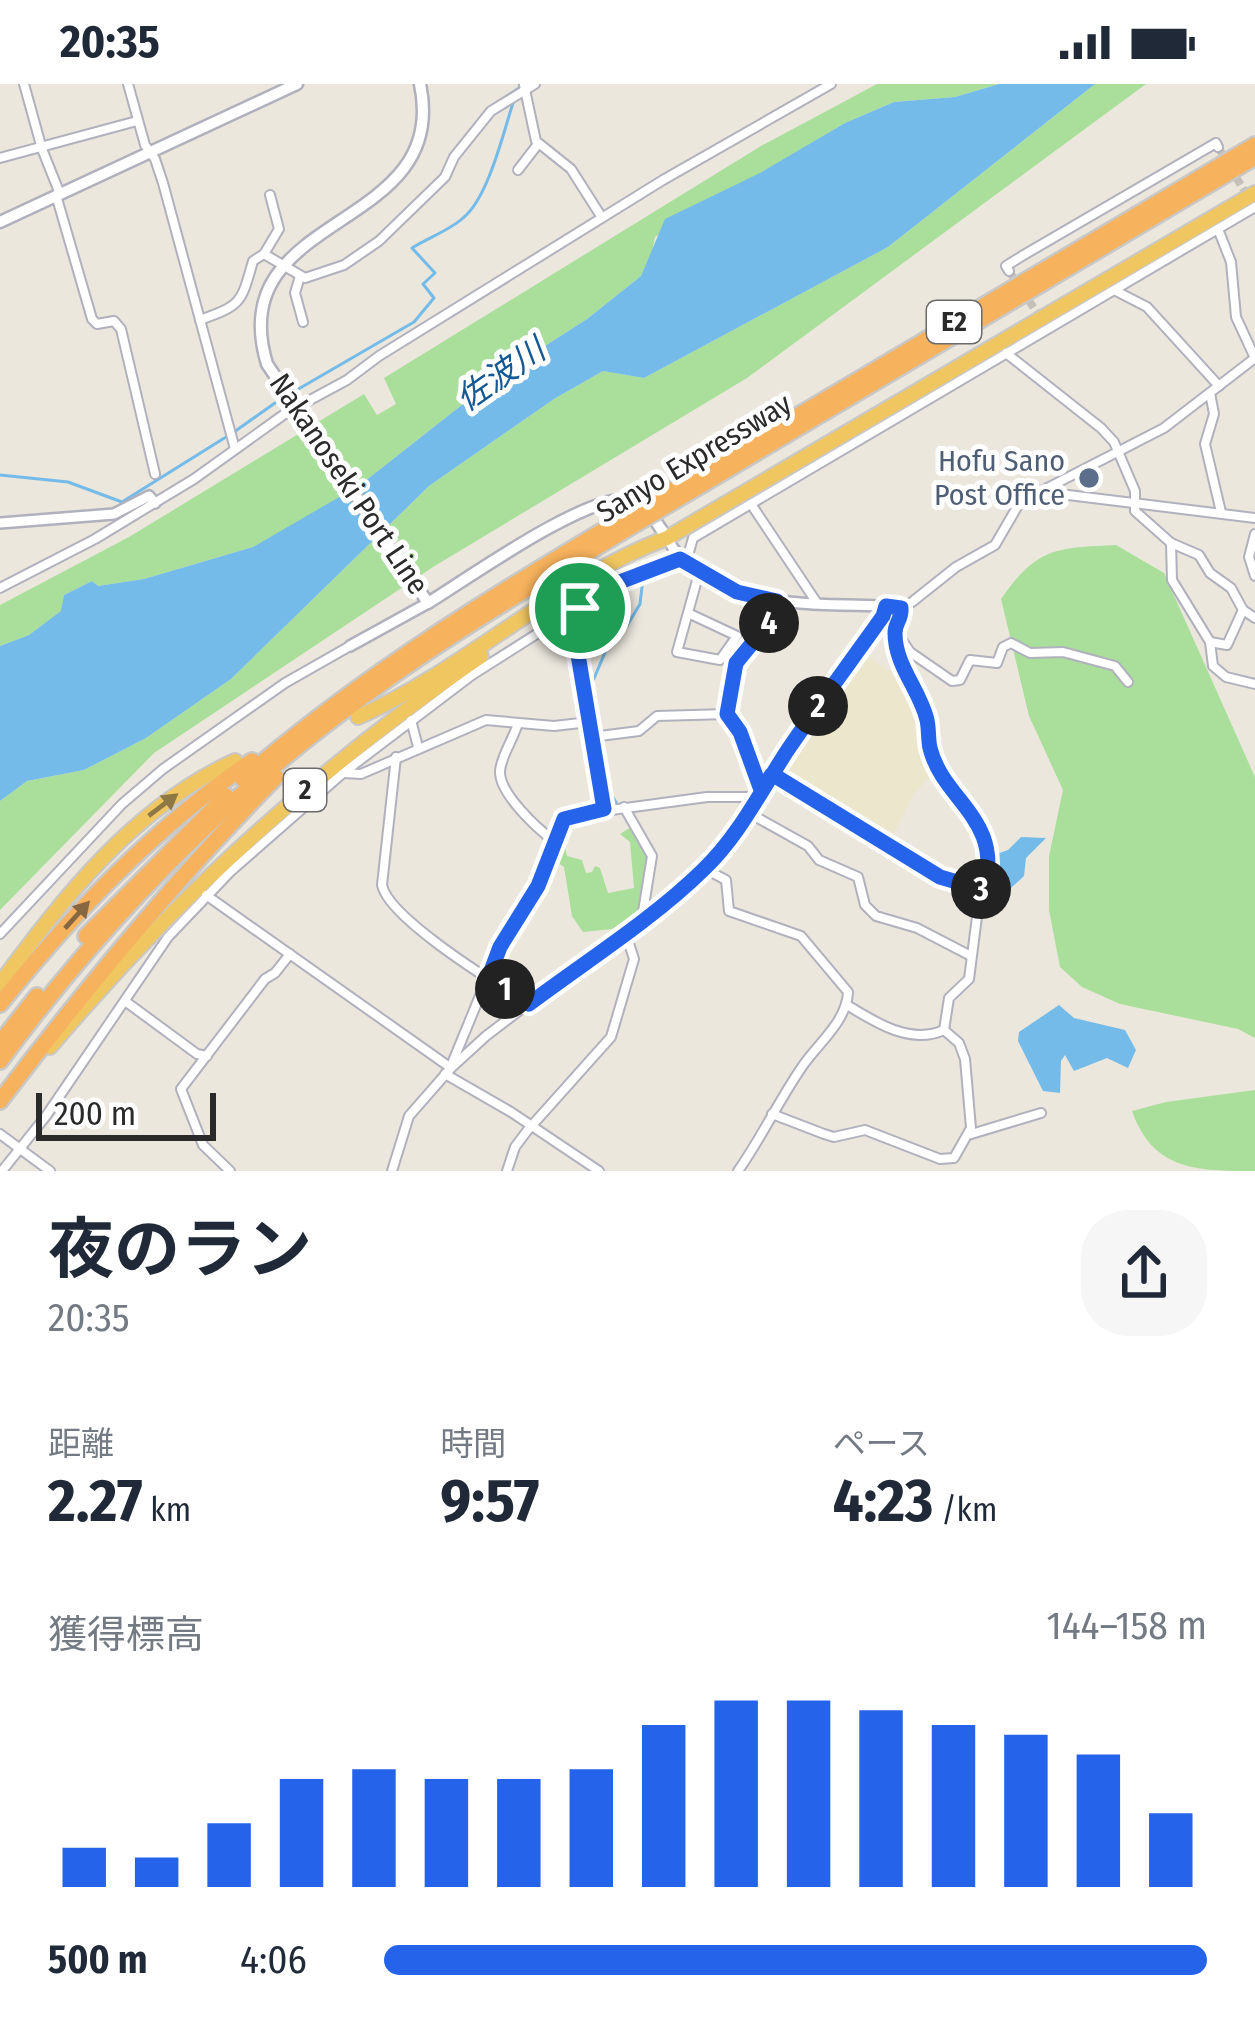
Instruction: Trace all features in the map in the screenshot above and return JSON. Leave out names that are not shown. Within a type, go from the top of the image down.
[{"type":"highway","name":"Sanyo Expressway","points":[[656,505],[1255,145]]},
{"type":"highway","name":"Sanyo Expressway","points":[[0,1043],[245,778],[331,708],[460,618],[1255,157]]},
{"type":"highway","name":"2","points":[[358,717],[415,688],[587,580],[1254,202]]},
{"type":"highway","name":"Sanyo Expressway","points":[[120,908],[249,788],[386,680],[634,518]]},
{"type":"highway","name":"2","points":[[0,1105],[136,950],[293,799],[456,673],[667,538]]},
{"type":"highway","points":[[0,1105],[80,995],[214,840],[278,775],[386,680]]},
{"type":"highway","points":[[0,1004],[96,894],[158,832],[309,718],[331,708]]},
{"type":"highway","points":[[0,984],[65,900],[127,834],[189,785],[235,761]]},
{"type":"highway","name":"Sanyo Expressway","points":[[0,1061],[55,982]]},
{"type":"main road","points":[[0,222],[296,84]]},
{"type":"main road","points":[[284,264],[408,166],[422,133],[420,84]]},
{"type":"main road","name":"Nakanoseki Port Line","points":[[284,264],[264,294],[260,331],[267,364],[424,598],[608,503],[636,502],[667,538]]},
{"type":"street","points":[[25,84],[92,319],[97,324],[114,321],[121,329],[155,475]]},
{"type":"street","points":[[128,84],[137,121],[163,183],[235,449]]},
{"type":"street","points":[[264,254],[299,276],[313,277],[344,265],[380,241],[445,178],[454,157],[491,111],[524,86],[536,84]]},
{"type":"street","points":[[0,588],[155,503],[627,204],[831,84]]},
{"type":"street","points":[[524,86],[538,144],[571,169],[599,213]]},
{"type":"street","points":[[0,158],[137,121]]},
{"type":"street","points":[[1009,271],[1006,266],[1022,256],[1216,143],[1218,147]]},
{"type":"street","points":[[518,170],[538,144]]},
{"type":"street","points":[[200,320],[240,302],[253,261],[264,254],[279,229],[270,194]]},
{"type":"street","points":[[2,1171],[168,938],[206,895],[343,773],[411,720],[617,583],[682,562],[693,538],[1115,291],[1254,202]]},
{"type":"street","points":[[579,234],[599,213],[627,204]]},
{"type":"street","points":[[667,538],[682,562],[737,592],[777,601],[901,608],[995,545],[1015,506],[1164,428],[1255,358],[1236,316],[1231,262],[1218,229]]},
{"type":"street","points":[[299,276],[295,293],[303,322]]},
{"type":"street","points":[[1115,291],[1147,307],[1220,386]]},
{"type":"street","points":[[1006,353],[1101,428],[1119,452],[1135,491],[1135,511],[1171,543],[1199,555],[1210,573],[1231,588],[1243,610],[1255,618]]},
{"type":"street","points":[[1210,394],[1214,414],[1205,445],[1221,512]]},
{"type":"street","points":[[1042,491],[1255,518]]},
{"type":"street","points":[[0,524],[114,514],[148,496],[155,503]]},
{"type":"street","points":[[751,504],[817,603]]},
{"type":"street","points":[[1255,534],[1250,556],[1255,576]]},
{"type":"street","points":[[1171,543],[1172,580],[1210,642],[1213,666],[1217,672],[1255,684]]},
{"type":"street","points":[[688,613],[737,636],[720,660],[677,652],[699,573]]},
{"type":"street","points":[[0,934],[142,786],[249,707],[424,598]]},
{"type":"street","points":[[759,794],[740,732],[727,714],[736,663],[772,619],[777,601]]},
{"type":"street","points":[[392,1171],[409,1116],[448,1071],[705,869],[749,812],[886,606]]},
{"type":"street","points":[[901,608],[894,632],[902,667],[927,717],[931,752],[978,823],[990,870],[969,979],[949,998],[944,1030]]},
{"type":"street","points":[[1210,642],[1221,646],[1232,640],[1243,610]]},
{"type":"street","points":[[571,613],[604,809]]},
{"type":"street","points":[[897,624],[905,647],[952,681],[960,680],[970,660],[997,663],[1003,647],[1011,643],[1030,653],[1076,654],[1115,666],[1127,682]]},
{"type":"street","points":[[592,737],[639,730],[657,716],[727,714]]},
{"type":"street","points":[[411,720],[418,747]]},
{"type":"street","points":[[343,773],[361,774],[486,721],[554,726],[590,722]]},
{"type":"street","points":[[518,723],[502,763],[501,780],[529,822],[555,842]]},
{"type":"street","points":[[396,757],[384,898],[488,979],[529,1004]]},
{"type":"street","points":[[772,774],[940,877],[984,890]]},
{"type":"street","points":[[448,1071],[500,947],[538,886],[567,816],[759,794]]},
{"type":"street","points":[[624,808],[652,856],[641,919]]},
{"type":"street","points":[[749,812],[808,846],[819,860],[858,877],[866,905],[876,916],[917,928],[971,956]]},
{"type":"street","points":[[705,869],[726,880],[729,911],[801,935],[845,984],[848,1005],[738,1171]]},
{"type":"street","points":[[206,895],[448,1071],[599,1171]]},
{"type":"street","points":[[507,1171],[515,1147],[611,1037],[634,959],[625,931]]},
{"type":"street","points":[[230,1171],[203,1145],[193,1112],[181,1094],[183,1084],[290,954]]},
{"type":"street","points":[[125,1001],[196,1054],[207,1056]]},
{"type":"street","points":[[848,1005],[909,1036],[944,1030]]},
{"type":"street","points":[[772,1114],[834,1137],[866,1130],[940,1159],[954,1158],[968,1136],[965,1059],[959,1043],[944,1030]]},
{"type":"street","points":[[968,1136],[1041,1113]]},
{"type":"street","points":[[0,1134],[50,1171]]},
{"type":"shaded area","points":[[861,652],[906,682],[923,715],[929,753],[937,769],[914,794],[889,842],[777,773]]},
{"type":"green space","points":[[877,84],[999,84],[955,97],[894,102],[845,123],[655,237],[650,262],[641,276],[587,319],[500,375],[360,485],[312,515],[253,547],[144,579],[98,586],[92,581],[64,595],[62,611],[29,635],[0,646],[0,605],[129,537],[364,394],[377,415],[396,404],[384,378],[761,146]]},
{"type":"green space","points":[[1095,84],[1146,84],[747,378],[433,567],[154,753],[0,910],[0,801],[27,781],[84,770],[146,738],[231,679],[429,486],[554,399],[603,371],[644,378],[888,247]]},
{"type":"green space","points":[[1116,545],[1164,573],[1255,777],[1255,1038],[1238,1029],[1120,1004],[1082,987],[1060,967],[1049,910],[1049,856],[1063,790],[1029,716],[1001,599],[1037,560],[1078,547]]},
{"type":"green space","points":[[631,827],[649,854],[650,871],[637,916],[622,928],[583,932],[572,916],[564,867],[553,859],[558,842],[564,843],[567,856],[582,860],[586,873],[600,868],[608,893],[634,888],[630,842],[620,834]]},
{"type":"green space","points":[[1255,1090],[1255,1171],[1180,1164],[1152,1146],[1132,1111],[1166,1102]]},
{"type":"water","points":[[999,84],[1095,84],[888,247],[644,378],[603,371],[554,399],[429,486],[231,679],[146,738],[84,770],[27,781],[0,801],[0,646],[29,635],[61,611],[64,595],[92,581],[98,586],[144,579],[253,547],[360,485],[500,375],[587,319],[641,276],[665,219],[894,102],[955,97]]},
{"type":"water","points":[[1021,837],[1046,838],[1026,858],[1024,876],[1011,888],[1002,881],[994,855],[1008,850]]},
{"type":"water","points":[[1059,1005],[1074,1018],[1125,1030],[1136,1050],[1128,1068],[1107,1058],[1074,1071],[1065,1055],[1060,1093],[1043,1091],[1018,1041],[1019,1032]]},
{"type":"waterway","points":[[500,101],[519,88]]},
{"type":"waterway","points":[[295,391],[414,322],[434,298],[423,284],[435,273],[412,248],[472,209],[494,165],[513,103]]},
{"type":"waterway","points":[[234,432],[275,403]]},
{"type":"waterway","points":[[0,475],[68,482],[122,502],[226,437]]},
{"type":"waterway","points":[[604,772],[592,706],[593,681],[611,638],[625,629],[640,604],[643,578]]},
{"type":"waterway","points":[[605,776],[609,790]]},
{"type":"waterway","points":[[611,794],[617,804]]},
{"type":"tunnel","points":[[1218,147],[1248,197]]},
{"type":"tunnel","points":[[1009,271],[1048,329]]},
{"type":"place","name":"Hofu Sano Post Office","points":[[1089,478]]},
{"type":"route","points":[[580,608],[571,613],[604,809],[564,819],[538,886],[500,947],[488,979],[529,1004],[705,869],[749,812],[761,790],[798,735],[883,616],[886,606],[901,608],[894,632],[902,667],[927,717],[931,752],[978,823],[990,870],[984,890],[940,877],[772,774],[761,790],[737,725],[727,714],[736,663],[772,619],[777,601],[737,592],[680,559],[617,583],[580,608]]},
{"type":"water label","name":"佐波川","points":[[500,374]]}]
